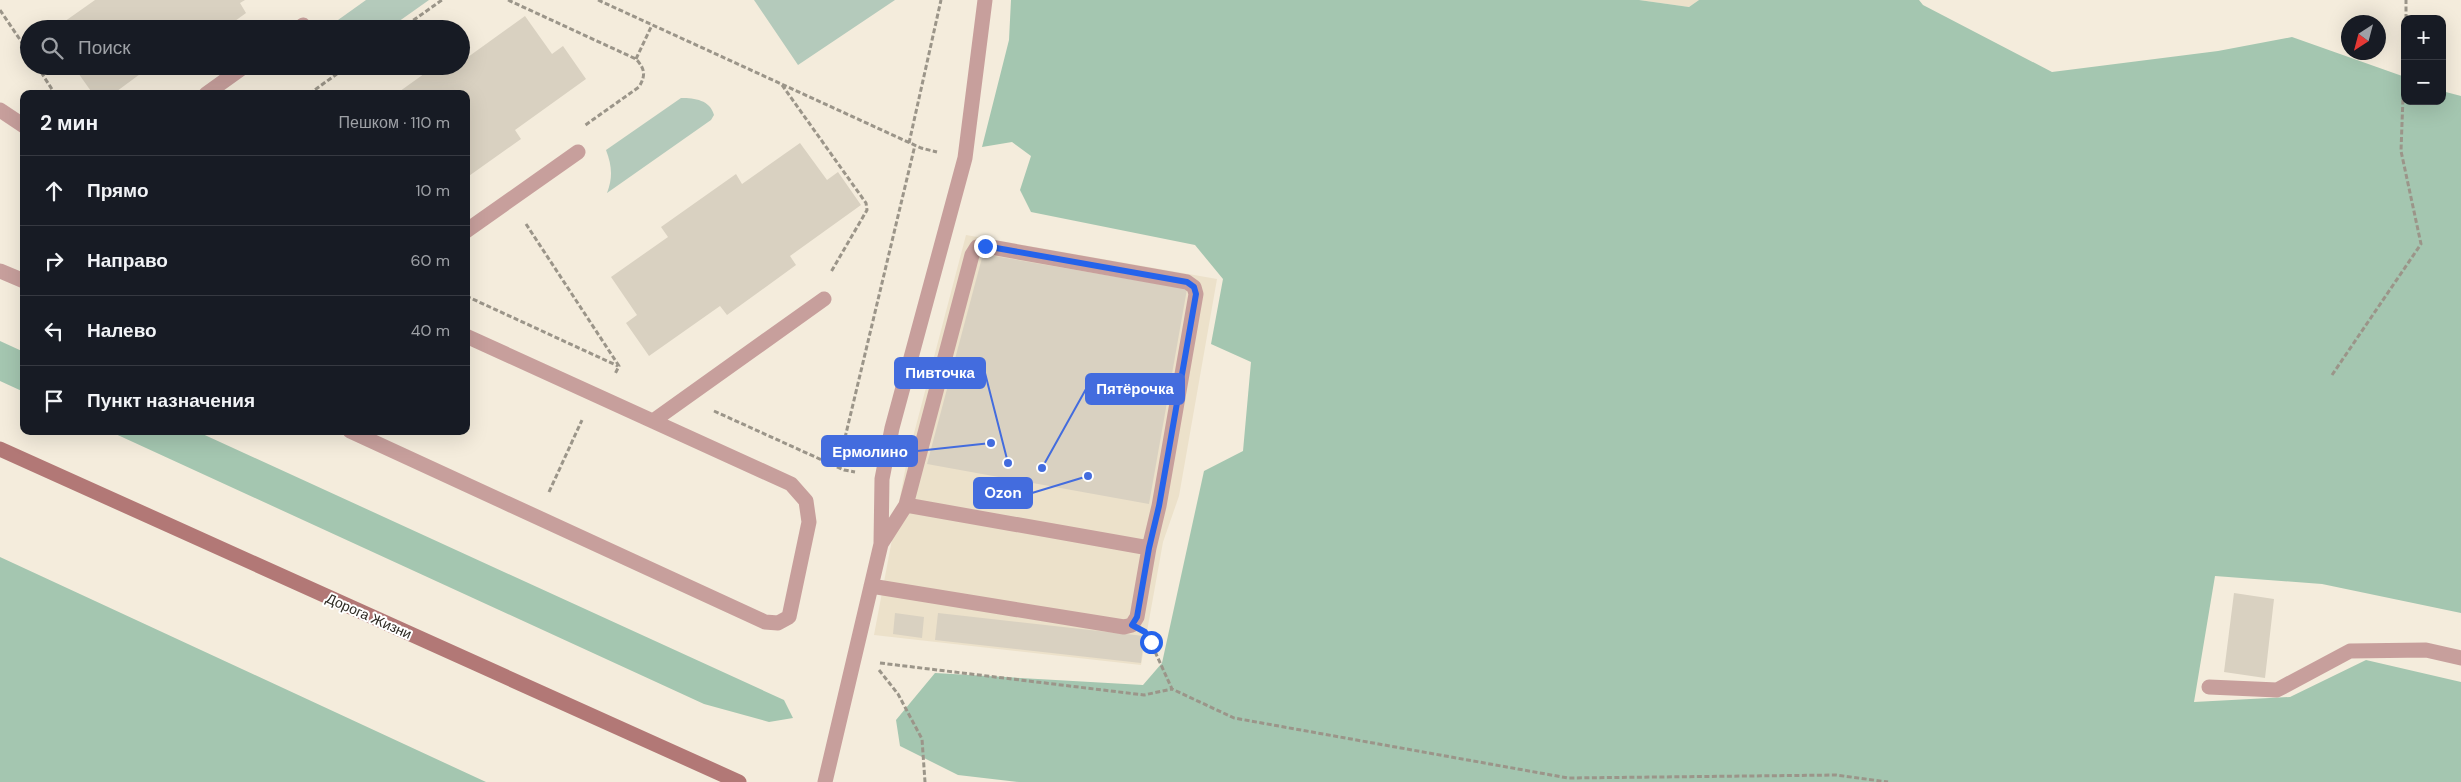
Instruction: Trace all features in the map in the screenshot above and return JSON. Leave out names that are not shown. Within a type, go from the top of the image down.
[{"type":"main road","name":"Дорога Жизни","points":[[0,449],[739,782]]},
{"type":"lane","points":[[825,782],[881,544],[882,479],[892,428],[965,158],[985,0]]},
{"type":"lane","points":[[212,90],[232,75]]},
{"type":"lane","points":[[0,110],[20,123]]},
{"type":"lane","points":[[470,228],[578,152]]},
{"type":"lane","points":[[871,586],[1124,627],[1132,625],[1137,617],[1149,548],[1159,506],[1196,294],[1194,287],[1187,282],[1168,278],[985,246],[977,248],[972,255],[906,505],[881,544]]},
{"type":"lane","points":[[0,270],[20,280]]},
{"type":"lane","points":[[653,421],[824,299]]},
{"type":"lane","points":[[359,435],[765,622],[778,623],[788,617],[809,522],[806,501],[791,484],[470,338]]},
{"type":"lane","points":[[906,505],[1149,548]]},
{"type":"lane","points":[[2209,687],[2277,690],[2350,651],[2426,650],[2461,658]]},
{"type":"path","points":[[414,20],[442,0]]},
{"type":"path","points":[[508,0],[636,59],[643,67],[644,78],[639,86],[583,126]]},
{"type":"path","points":[[598,0],[921,148]]},
{"type":"path","points":[[909,143],[941,0]]},
{"type":"path","points":[[2406,0],[2406,15]]},
{"type":"path","points":[[0,10],[20,40]]},
{"type":"path","points":[[636,59],[652,25]]},
{"type":"path","points":[[2332,375],[2421,244],[2401,151],[2404,60]]},
{"type":"path","points":[[43,75],[52,90]]},
{"type":"path","points":[[315,90],[335,75]]},
{"type":"path","points":[[782,84],[866,203],[867,210],[831,271],[825,276]]},
{"type":"path","points":[[838,467],[915,145]]},
{"type":"path","points":[[511,200],[619,366]]},
{"type":"path","points":[[470,298],[619,366]]},
{"type":"path","points":[[604,398],[619,366]]},
{"type":"path","points":[[686,398],[844,470]]},
{"type":"path","points":[[557,475],[570,448]]},
{"type":"path","points":[[1132,625],[1145,632],[1172,689]]},
{"type":"path","points":[[925,782],[922,739],[898,694],[873,662],[1144,695],[1172,689],[1234,718],[1568,778],[1836,775],[1888,782]]},
{"type":"shaded area","points":[[1639,0],[1699,0],[1689,7]]},
{"type":"shaded area","points":[[966,235],[1217,279],[1179,496],[1163,542],[1141,665],[874,635],[907,460]]},
{"type":"green space","points":[[366,0],[429,0],[401,20],[338,20]]},
{"type":"green space","points":[[754,0],[895,0],[798,65]]},
{"type":"green space","points":[[1011,0],[1639,0],[1689,7],[1699,0],[1919,0],[1923,5],[2052,72],[2218,51],[2292,37],[2341,54],[2341,60],[2357,60],[2401,76],[2401,105],[2446,105],[2446,92],[2461,96],[2461,613],[2322,584],[2215,576],[2194,702],[2290,697],[2366,660],[2461,682],[2461,782],[1019,782],[958,775],[900,746],[896,720],[935,673],[1143,685],[1162,663],[1204,471],[1243,451],[1251,362],[1211,344],[1223,279],[1195,245],[1031,212],[1020,190],[1031,156],[1012,142],[982,147],[1009,40]]},
{"type":"green space","points":[[681,98],[697,99],[705,103],[714,115],[711,120],[607,193],[611,172],[606,150]]},
{"type":"green space","points":[[0,341],[20,350],[20,390],[0,381]]},
{"type":"green space","points":[[118,435],[205,435],[784,700],[793,718],[769,722],[704,704]]},
{"type":"green space","points":[[0,557],[486,782],[0,782]]},
{"type":"building","points":[[95,0],[245,0],[240,3],[246,13],[236,20],[67,20]]},
{"type":"building","points":[[525,16],[552,54],[563,46],[586,79],[515,130],[521,139],[470,175],[470,90],[402,90],[422,75],[470,75],[470,56]]},
{"type":"building","points":[[80,75],[139,75],[118,90],[90,90]]},
{"type":"building","points":[[800,143],[827,180],[838,172],[861,205],[790,256],[796,265],[727,315],[720,306],[649,356],[626,323],[637,315],[611,277],[668,237],[661,227],[736,174],[742,184]]},
{"type":"building","points":[[983,254],[1187,289],[1149,504],[927,464]]},
{"type":"building","points":[[2234,593],[2274,599],[2265,678],[2224,672]]},
{"type":"building","points":[[895,613],[924,617],[922,638],[893,634]]},
{"type":"building","points":[[938,613],[1144,636],[1141,663],[935,640]]},
{"type":"place","name":"Ермолино","points":[[991,443]]},
{"type":"place","name":"Пивточка","points":[[1008,463]]},
{"type":"place","name":"Пятёрочка","points":[[1042,468]]},
{"type":"place","name":"Ozon","points":[[1088,476]]},
{"type":"route","points":[[985,246],[1187,282],[1194,287],[1196,294],[1159,506],[1149,548],[1137,617],[1132,625],[1145,632],[1151,642]]}]
